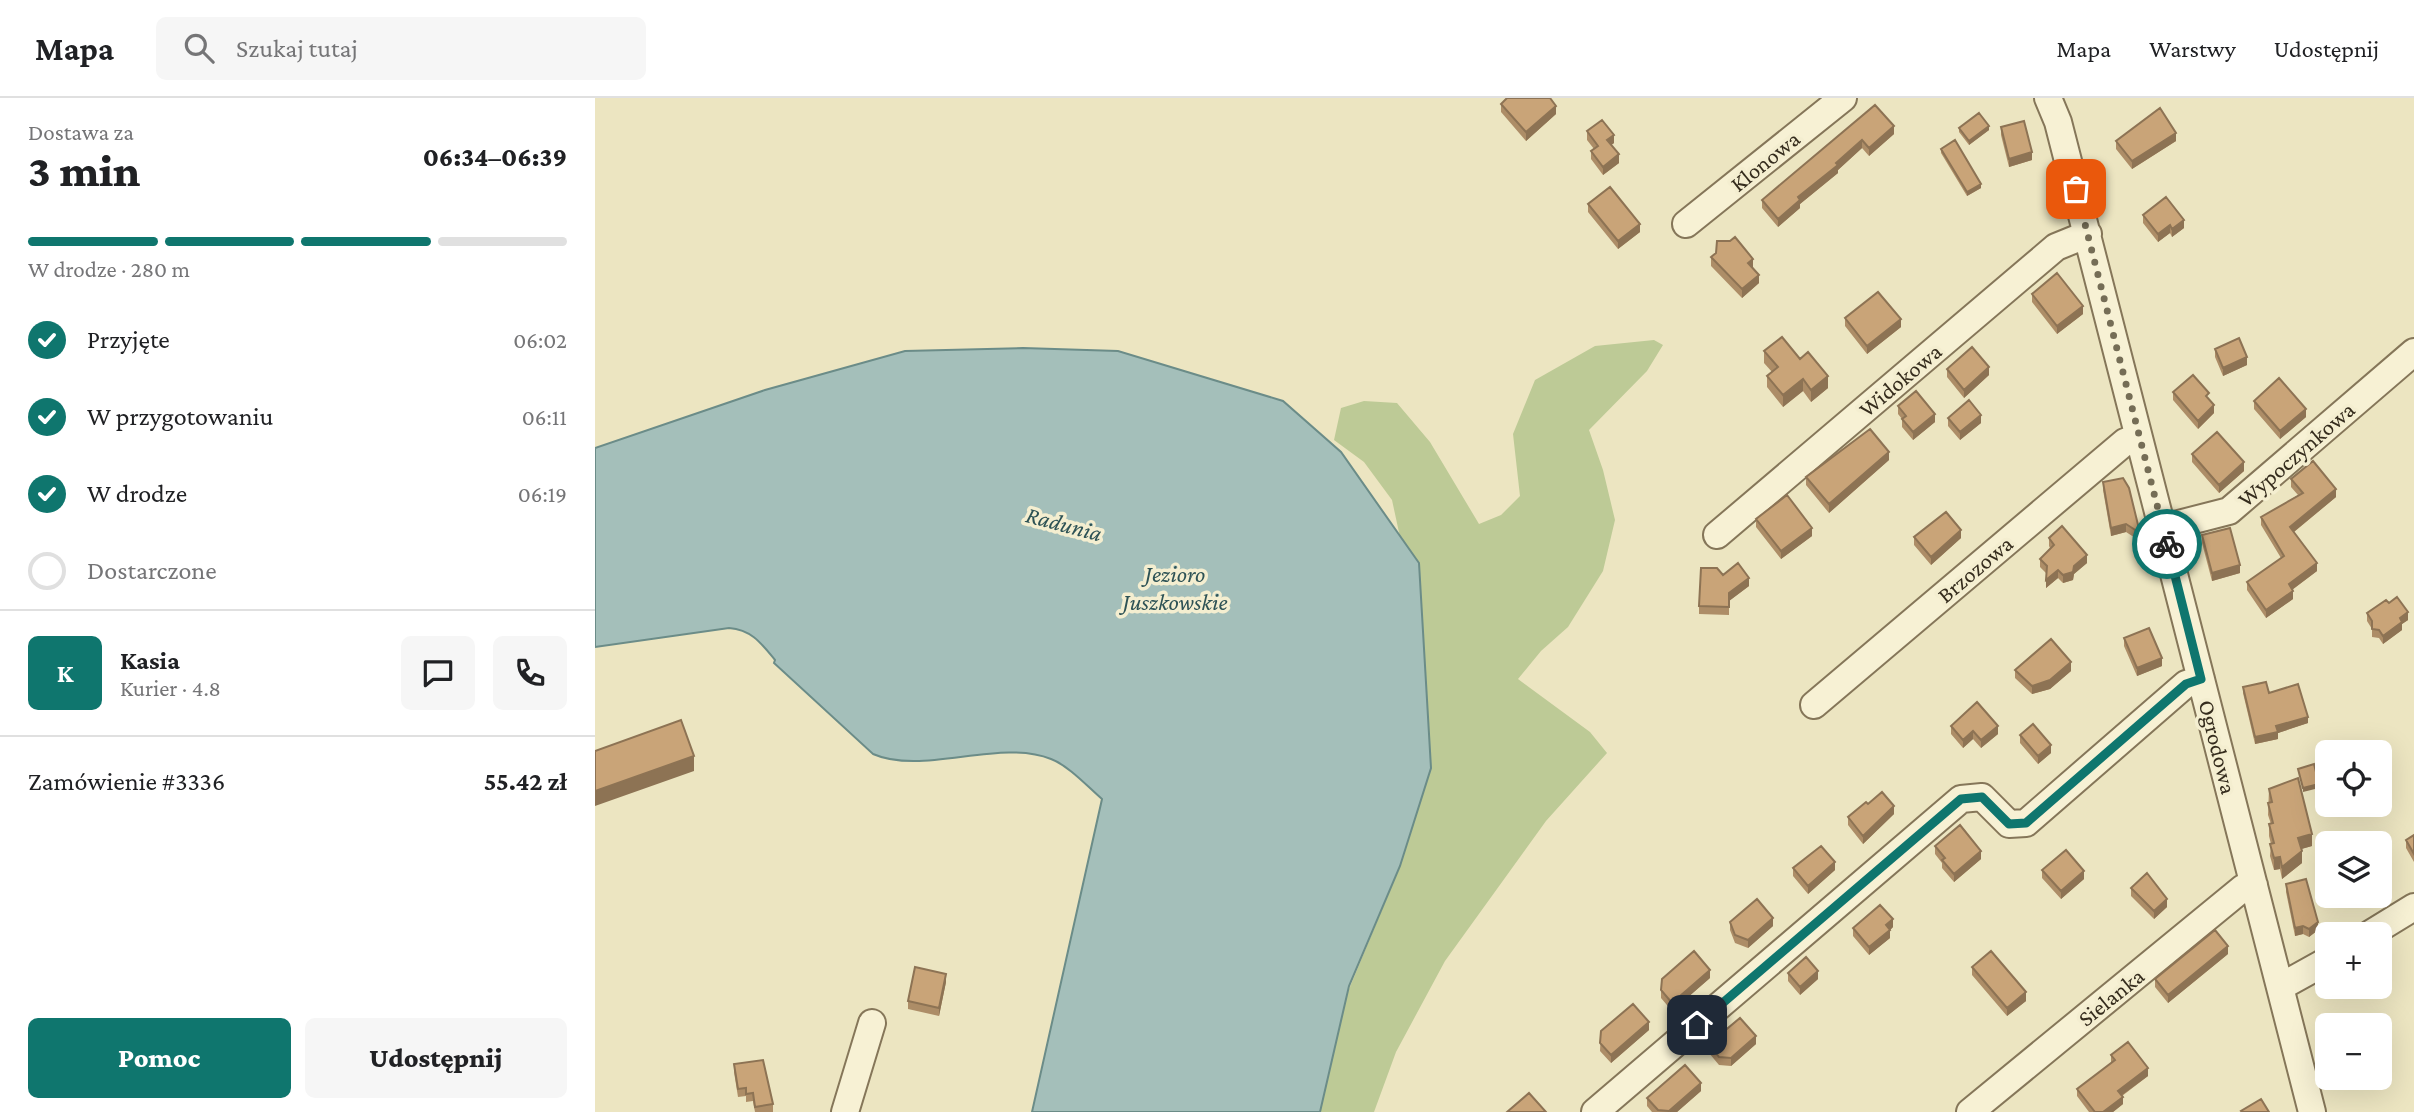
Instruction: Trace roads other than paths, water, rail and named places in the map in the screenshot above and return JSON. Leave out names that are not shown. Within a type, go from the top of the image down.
[{"type":"street","name":"Klonowa","points":[[1686,225],[1843,98]]},
{"type":"street","name":"Ogrodowa","points":[[2048,98],[2059,122],[2312,1112]]},
{"type":"street","name":"Widokowa","points":[[1717,535],[2056,247],[2088,234]]},
{"type":"street","name":"Wypoczynkowa","points":[[2163,528],[2229,511],[2414,352]]},
{"type":"street","name":"Brzozowa","points":[[1814,705],[2125,442],[2139,437]]},
{"type":"street","points":[[1595,1112],[1961,799],[1982,797],[2009,824],[2026,823],[2186,684],[2201,679]]},
{"type":"street","name":"Sielanka","points":[[1970,1112],[2243,888],[2253,885]]},
{"type":"street","points":[[2389,922],[2414,906]]},
{"type":"street","points":[[2280,987],[2315,968]]},
{"type":"street","points":[[845,1112],[871,1023]]},
{"type":"water","name":"Jezioro Juszkowskie","points":[[1023,348],[1118,351],[1283,401],[1341,452],[1419,563],[1431,768],[1400,866],[1349,986],[1320,1112],[1032,1112],[1102,799],[1064,766],[1051,759],[1031,754],[1009,752],[915,761],[893,760],[873,754],[774,663],[775,660],[760,643],[744,631],[729,628],[595,647],[595,448],[765,390],[905,351]]},
{"type":"water label","name":"Radunia","points":[[1064,524]]}]
